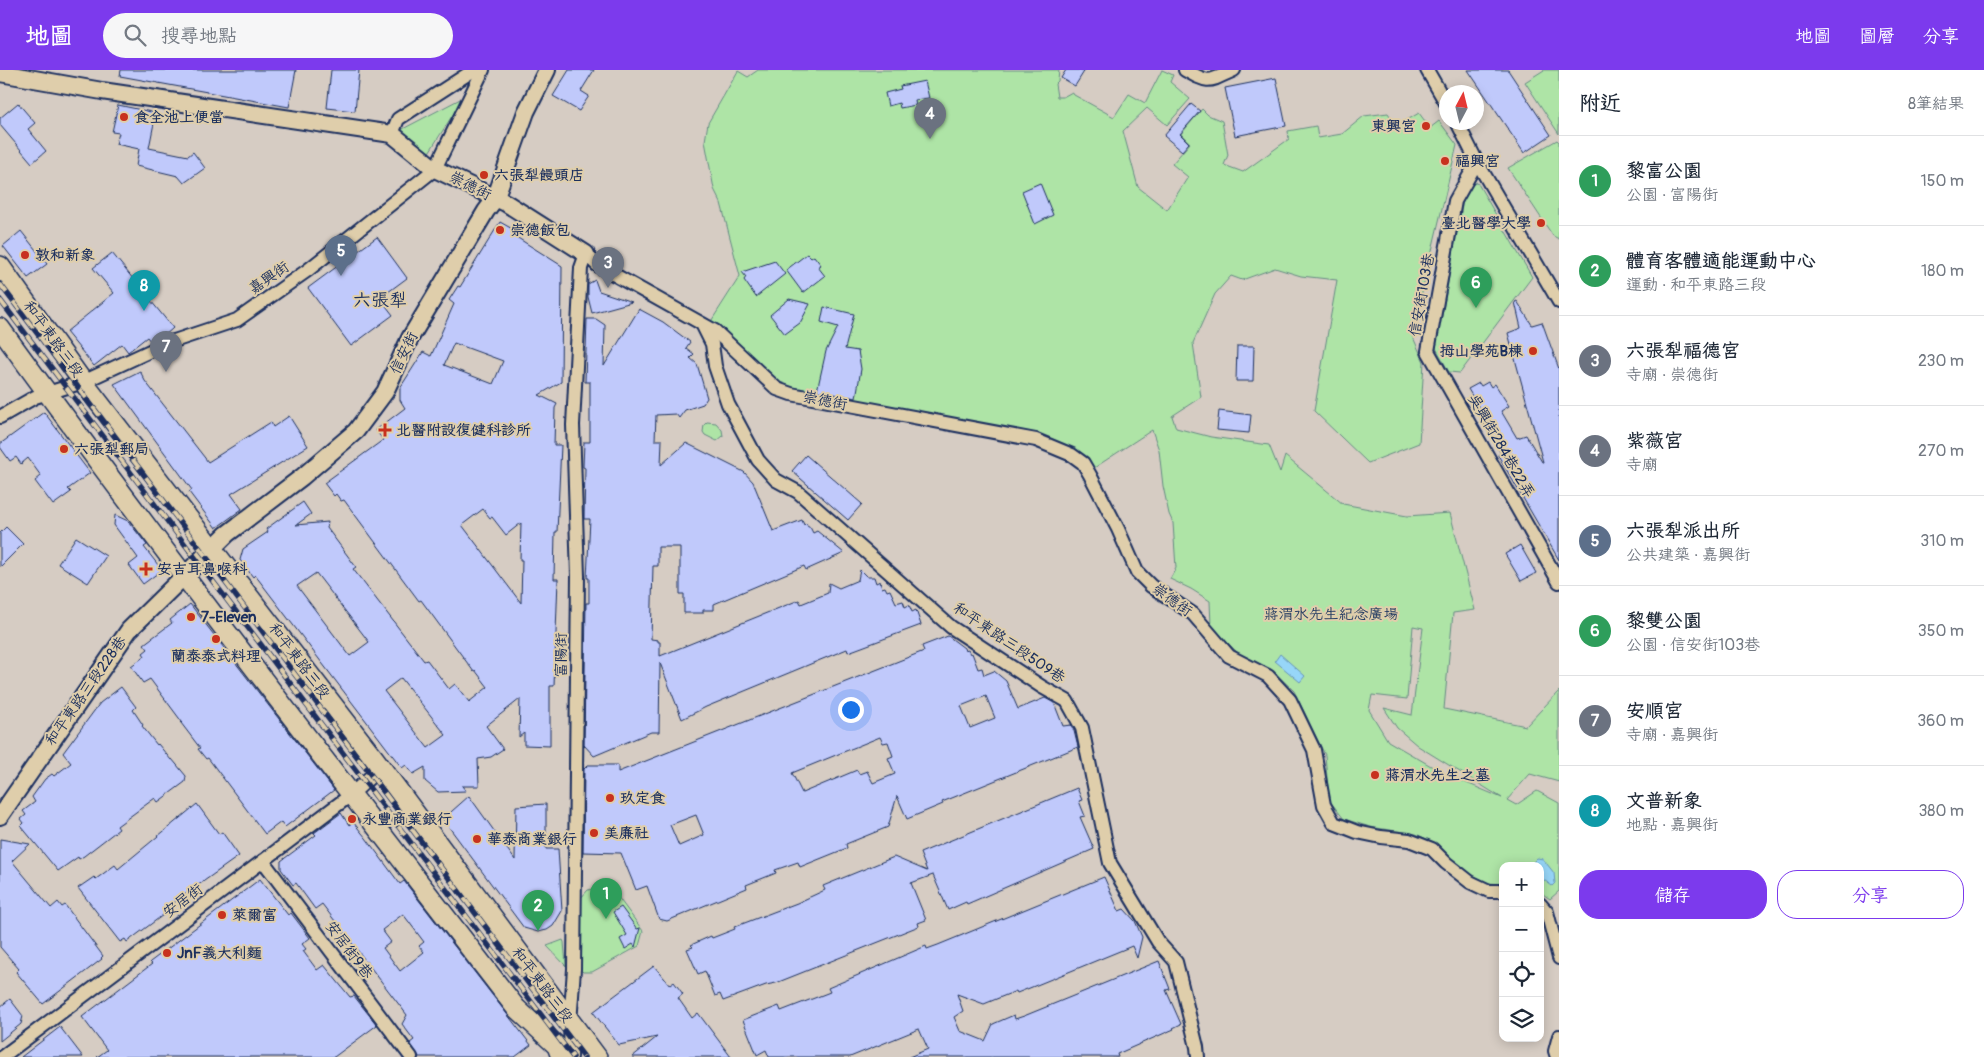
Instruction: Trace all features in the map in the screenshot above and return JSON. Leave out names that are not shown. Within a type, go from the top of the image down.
[{"type":"main road","name":"和平東路三段","points":[[0,266],[84,382],[380,767],[597,1057]]},
{"type":"main road","name":"和平東路三段","points":[[0,328],[183,576],[516,1008],[559,1054]]},
{"type":"street","points":[[0,73],[102,91],[392,134],[398,119],[474,70]]},
{"type":"street","name":"嘉興街","points":[[0,417],[47,392],[84,382],[165,344],[237,320],[308,270],[435,169],[484,70]]},
{"type":"street","name":"信安街","points":[[183,576],[227,534],[356,431],[385,392],[410,338],[495,199],[526,112],[536,88],[547,70]]},
{"type":"street","points":[[1185,70],[1207,81],[1212,81],[1234,70]]},
{"type":"street","points":[[1427,70],[1439,91]]},
{"type":"street","points":[[1461,130],[1477,162],[1559,302]]},
{"type":"street","name":"崇德街","points":[[392,134],[435,169],[506,203],[586,254],[597,265],[715,331],[777,389],[791,394],[1036,440],[1072,455],[1083,463],[1090,475],[1118,529],[1137,572],[1151,586],[1193,614],[1230,656],[1268,676],[1290,700],[1314,750],[1324,805],[1334,823],[1357,832],[1409,840],[1432,849],[1470,882],[1489,891],[1499,891]]},
{"type":"street","name":"信安街103巷","points":[[1435,363],[1428,351],[1455,201],[1477,162]]},
{"type":"street","name":"富陽街","points":[[559,1054],[570,1023],[574,969],[578,576],[573,425],[581,268],[586,254]]},
{"type":"street","name":"和平東路三段509巷","points":[[703,326],[712,344],[715,366],[728,404],[758,460],[776,480],[798,492],[951,627],[1042,687],[1067,701],[1082,728],[1110,863],[1158,942],[1176,962],[1198,1057]]},
{"type":"street","name":"吳興街284巷22弄","points":[[1435,363],[1558,575]]},
{"type":"street","name":"和平東路三段228巷","points":[[0,816],[129,630],[183,576]]},
{"type":"street","name":"安居街","points":[[2,1057],[352,794],[380,767]]},
{"type":"street","name":"安居街9巷","points":[[263,862],[411,1057]]},
{"type":"street","points":[[1543,907],[1548,912],[1559,958]]},
{"type":"street","points":[[559,1054],[570,1023]]},
{"type":"street","points":[[1557,1057],[1556,1051],[1559,1036]]},
{"type":"green space","name":"蔣渭水先生紀念廣場","points":[[758,70],[1059,70],[1058,81],[1055,84],[1057,97],[1063,97],[1072,92],[1074,95],[1114,117],[1129,94],[1145,103],[1162,70],[1173,75],[1170,82],[1190,99],[1167,125],[1147,108],[1123,131],[1138,187],[1167,210],[1188,177],[1172,164],[1190,143],[1181,134],[1202,109],[1208,115],[1222,121],[1228,155],[1224,165],[1243,172],[1289,139],[1288,131],[1316,126],[1318,138],[1342,134],[1364,116],[1388,113],[1397,126],[1419,113],[1430,128],[1439,121],[1439,130],[1446,130],[1457,145],[1412,335],[1424,362],[1419,443],[1368,463],[1314,411],[1337,280],[1301,276],[1275,268],[1242,280],[1231,276],[1215,294],[1193,343],[1201,397],[1172,416],[1176,428],[1211,437],[1269,445],[1280,472],[1285,456],[1343,504],[1407,516],[1450,513],[1475,610],[1453,613],[1444,709],[1526,726],[1559,691],[1559,782],[1530,774],[1507,800],[1516,805],[1537,791],[1559,803],[1559,891],[1550,899],[1544,895],[1544,862],[1499,862],[1499,884],[1488,883],[1467,872],[1433,842],[1416,834],[1370,827],[1344,819],[1329,800],[1325,755],[1294,691],[1271,669],[1239,654],[1211,626],[1210,601],[1170,579],[1176,568],[1173,523],[1169,514],[1163,486],[1159,450],[1152,430],[1094,468],[1035,436],[779,387],[708,326],[740,276],[721,203],[714,189],[705,141],[708,123],[738,71],[748,77]],"holes":[[[1413,626],[1423,628],[1412,715],[1384,708],[1397,728],[1418,746],[1502,798],[1443,773],[1388,741],[1369,710],[1372,695],[1407,699]]]},
{"type":"green space","points":[[1544,70],[1559,70],[1559,134],[1525,82]]},
{"type":"green space","points":[[464,97],[428,154],[397,132]]},
{"type":"green space","points":[[1557,140],[1559,142],[1559,239],[1553,236],[1508,168]]},
{"type":"green space","points":[[1477,182],[1532,277],[1460,373],[1449,372],[1436,348],[1464,195],[1468,187]]},
{"type":"green space","points":[[707,422],[716,423],[722,430],[723,436],[717,441],[703,432],[704,425]]},
{"type":"green space","points":[[602,887],[615,893],[643,931],[639,946],[592,972],[583,972],[579,969],[580,899],[588,890]]},
{"type":"green space","points":[[563,940],[564,942],[566,966],[547,946]]},
{"type":"water","points":[[1280,654],[1305,676],[1300,682],[1275,661]]},
{"type":"water","points":[[1537,858],[1543,859],[1554,873],[1555,883],[1552,886],[1544,880],[1544,862],[1533,862]]},
{"type":"building","points":[[121,70],[296,70],[289,107],[120,76]]},
{"type":"building","points":[[331,70],[359,70],[355,111],[327,108]]},
{"type":"building","points":[[569,70],[594,70],[581,91],[589,96],[579,111],[553,96]]},
{"type":"building","points":[[1066,70],[1085,70],[1075,86],[1061,78]]},
{"type":"building","points":[[1468,70],[1508,70],[1551,135],[1524,153],[1484,94],[1484,85],[1478,85]]},
{"type":"building","points":[[1276,78],[1286,126],[1235,136],[1225,88]]},
{"type":"building","points":[[925,81],[929,98],[915,100],[916,105],[900,108],[899,103],[888,106],[885,93],[901,89],[900,86]]},
{"type":"building","points":[[18,103],[35,123],[28,129],[46,151],[32,163],[0,125],[0,118]]},
{"type":"building","points":[[1191,104],[1200,111],[1180,134],[1189,143],[1182,151],[1164,136]]},
{"type":"building","points":[[118,105],[156,113],[149,148],[188,156],[193,152],[205,168],[184,183],[178,176],[136,166],[139,149],[116,144],[119,133],[112,132]]},
{"type":"building","points":[[1040,183],[1053,215],[1035,224],[1022,191]]},
{"type":"building","points":[[500,222],[516,231],[513,235],[562,266],[561,382],[539,395],[557,404],[555,408],[554,445],[561,445],[557,532],[555,532],[554,579],[558,579],[554,686],[550,686],[550,746],[524,745],[524,733],[519,737],[520,699],[486,726],[503,749],[491,757],[478,759],[479,786],[462,786],[466,791],[438,792],[425,781],[425,767],[413,774],[406,765],[402,768],[255,575],[253,577],[240,560],[243,549],[268,532],[266,529],[303,502],[311,514],[296,525],[328,522],[327,528],[356,567],[353,569],[424,661],[427,660],[449,689],[455,684],[469,702],[488,687],[475,670],[474,672],[421,600],[419,601],[344,500],[341,501],[336,494],[334,496],[324,483],[383,440],[376,430],[405,408],[400,400],[400,388],[423,352],[431,356],[454,304],[449,300],[458,286],[460,287]],"holes":[[[454,343],[503,361],[493,384],[444,365]],[[483,509],[506,535],[521,523],[521,603],[462,525]],[[316,573],[369,642],[350,656],[297,586]],[[401,678],[446,735],[428,748],[384,691]]]},
{"type":"building","name":"敦和新象","points":[[21,231],[47,264],[28,278],[3,246]]},
{"type":"building","points":[[377,237],[407,278],[380,298],[393,315],[351,346],[308,288]]},
{"type":"building","points":[[112,253],[173,328],[164,336],[151,342],[147,337],[128,352],[122,344],[94,366],[66,332],[114,293],[93,268]]},
{"type":"building","points":[[807,254],[811,258],[814,256],[821,265],[818,267],[825,276],[803,293],[786,270]]},
{"type":"building","points":[[775,261],[785,274],[756,297],[744,280],[746,277],[742,272]]},
{"type":"building","points":[[595,280],[599,291],[632,302],[592,313],[588,297],[588,284]]},
{"type":"building","points":[[789,299],[810,304],[800,323],[785,334],[770,315]]},
{"type":"building","points":[[1517,301],[1532,325],[1542,322],[1559,369],[1559,560],[1498,455],[1501,453],[1484,424],[1488,422],[1468,389],[1479,383],[1481,386],[1488,382],[1491,387],[1495,384],[1509,406],[1501,411],[1517,438],[1526,435],[1543,462],[1508,333],[1521,328],[1515,302]]},
{"type":"building","points":[[824,307],[854,314],[845,349],[858,351],[861,369],[856,398],[817,391],[826,351],[838,327],[821,322]]},
{"type":"building","points":[[639,309],[663,322],[690,342],[686,348],[694,354],[690,358],[697,364],[707,398],[703,404],[685,410],[679,418],[676,414],[656,415],[655,440],[662,440],[661,465],[686,443],[744,472],[753,482],[773,531],[802,520],[804,525],[806,523],[813,533],[817,531],[844,553],[806,570],[804,566],[714,604],[714,610],[703,610],[703,613],[684,613],[684,594],[680,594],[680,547],[658,547],[658,566],[653,566],[651,639],[660,642],[660,656],[799,600],[801,604],[828,593],[829,583],[839,588],[858,580],[860,570],[867,577],[874,577],[876,583],[880,581],[882,588],[885,587],[887,591],[890,590],[896,603],[903,601],[905,607],[909,605],[912,612],[916,610],[921,625],[848,652],[847,649],[706,707],[682,719],[660,663],[659,732],[651,732],[594,756],[584,745],[586,603],[589,603],[589,578],[587,578],[590,519],[584,519],[585,468],[583,467],[584,442],[590,442],[590,382],[585,382],[587,319],[596,319],[605,325],[604,366]]},
{"type":"building","points":[[1237,346],[1254,346],[1253,381],[1236,381]]},
{"type":"building","points":[[140,371],[145,381],[208,462],[271,422],[273,427],[289,416],[308,446],[231,494],[242,509],[216,528],[189,492],[192,490],[114,384]]},
{"type":"building","points":[[1219,411],[1251,415],[1249,433],[1217,430]]},
{"type":"building","points":[[44,412],[90,473],[68,489],[71,492],[53,505],[35,481],[41,476],[28,458],[21,464],[16,457],[10,461],[0,447],[0,444]]},
{"type":"building","points":[[806,455],[862,504],[848,520],[792,471]]},
{"type":"building","points":[[115,515],[128,521],[147,545],[144,547],[162,570],[143,584],[129,565],[138,558],[114,525]]},
{"type":"building","points":[[6,527],[23,544],[0,567],[0,533]]},
{"type":"building","points":[[76,537],[106,556],[88,583],[58,564]]},
{"type":"building","points":[[1520,545],[1536,573],[1521,581],[1505,554]]},
{"type":"building","points":[[190,604],[334,790],[285,827],[281,822],[265,834],[208,758],[206,759],[198,749],[200,748],[150,679],[143,683],[131,666],[145,656],[143,653],[148,649],[144,644],[172,623],[170,620]]},
{"type":"building","points":[[948,636],[964,648],[965,651],[968,650],[970,654],[972,653],[978,669],[982,668],[984,675],[994,671],[1006,681],[1018,709],[1045,698],[1054,703],[1063,726],[1071,725],[1078,747],[942,802],[943,804],[907,819],[897,796],[888,827],[846,844],[847,848],[800,867],[798,862],[775,870],[776,873],[746,885],[747,888],[667,921],[659,919],[647,886],[636,890],[621,853],[583,852],[584,769],[588,765],[618,765],[618,772],[924,651],[922,646]],"holes":[[[986,696],[995,718],[970,728],[961,706]],[[880,737],[883,743],[888,742],[893,756],[888,758],[895,774],[873,783],[867,771],[859,774],[857,770],[802,793],[792,773]],[[696,815],[704,835],[679,846],[670,825]]]},
{"type":"building","points":[[121,687],[136,707],[133,710],[142,726],[186,776],[185,782],[158,802],[155,798],[117,826],[119,829],[84,856],[79,859],[78,857],[58,871],[21,826],[24,823],[21,819],[26,815],[23,811],[35,802],[32,797],[45,779],[52,774],[54,776],[71,763],[63,753],[100,703]]},
{"type":"building","points":[[1077,788],[1082,800],[1079,801],[1085,816],[1080,817],[1094,849],[967,904],[966,902],[948,910],[933,875],[911,883],[926,920],[918,923],[919,926],[776,983],[723,1001],[720,994],[715,996],[705,971],[698,974],[687,949],[693,947],[691,945],[797,903],[825,890],[823,886],[894,857],[927,871],[920,853]]},
{"type":"building","points":[[469,796],[515,860],[516,806],[546,804],[546,849],[558,849],[562,911],[553,926],[547,930],[538,932],[524,928],[443,819]]},
{"type":"building","points":[[197,804],[219,834],[222,832],[239,856],[169,906],[171,909],[127,942],[125,939],[120,942],[78,888],[94,877],[96,879],[115,865],[118,869]]},
{"type":"building","points":[[341,813],[349,825],[353,822],[400,884],[404,881],[531,1045],[515,1057],[419,1057],[410,1043],[414,1040],[402,1024],[407,1015],[322,904],[315,909],[296,883],[293,885],[281,869],[281,861],[316,835],[314,833]],"holes":[[[403,914],[424,942],[419,946],[424,952],[400,971],[383,948],[391,942],[382,930]]]},
{"type":"building","points":[[0,839],[30,844],[12,861],[51,908],[58,902],[62,907],[65,905],[103,956],[102,959],[43,1004],[16,972],[19,969],[0,947]]},
{"type":"building","points":[[1104,877],[1119,911],[1124,909],[1135,921],[1142,937],[1137,958],[1132,946],[1017,993],[1016,991],[984,1004],[957,994],[963,1011],[954,1017],[960,1031],[985,1041],[993,1024],[1014,1015],[1015,1019],[1024,1016],[1159,961],[1170,989],[1166,990],[1181,1024],[1174,1029],[1117,1054],[1118,1057],[909,1057],[928,1049],[919,1029],[850,1057],[769,1057],[766,1050],[757,1055],[743,1020],[779,1006],[781,1011],[830,992],[828,988],[926,946],[927,949],[938,945]]},
{"type":"building","points":[[260,879],[288,915],[291,913],[310,938],[302,944],[306,949],[303,951],[317,970],[324,965],[350,997],[354,996],[377,1025],[334,1057],[97,1057],[107,1050],[82,1017],[152,964],[150,962]]},
{"type":"building","points":[[621,907],[637,929],[640,928],[635,947],[633,944],[625,949],[620,939],[627,935],[613,912]]},
{"type":"building","points":[[654,966],[670,985],[674,982],[683,994],[678,998],[692,1018],[698,1013],[731,1057],[632,1057],[657,1037],[619,1045],[593,1012]]},
{"type":"building","points":[[10,999],[23,1016],[21,1024],[0,1041],[0,1007]]},
{"type":"building","points":[[60,1027],[83,1057],[21,1057]]},
{"type":"railway","points":[[0,284],[584,1057]]},
{"type":"railway","points":[[0,300],[573,1057]]},
{"type":"place","name":"食全池上便當","points":[[124,117]]},
{"type":"place","name":"東興宮","points":[[1426,126]]},
{"type":"place","name":"紫薇宮","points":[[930,139]]},
{"type":"place","name":"福興宮","points":[[1445,161]]},
{"type":"place","name":"六張犁饅頭店","points":[[484,175]]},
{"type":"place","name":"臺北醫學大學","points":[[1541,223]]},
{"type":"place","name":"崇德飯包","points":[[500,230]]},
{"type":"place","name":"敦和新象","points":[[25,255]]},
{"type":"place","name":"六張犁派出所","points":[[341,276]]},
{"type":"place","name":"六張犁福德宮","points":[[608,288]]},
{"type":"place","name":"黎雙公園","points":[[1476,308]]},
{"type":"place","name":"文普新象","points":[[144,311]]},
{"type":"place","name":"拇山學苑B棟","points":[[1533,351]]},
{"type":"place","name":"安順宮","points":[[166,372]]},
{"type":"place","name":"北醫附設復健科診所","points":[[385,430]]},
{"type":"place","name":"六張犁郵局","points":[[64,449]]},
{"type":"place","name":"安吉耳鼻喉科","points":[[146,569]]},
{"type":"place","name":"7-Eleven","points":[[191,617]]},
{"type":"place","name":"蘭泰泰式料理","points":[[216,639]]},
{"type":"place","name":"蔣渭水先生之墓","points":[[1375,775]]},
{"type":"place","name":"玖定食","points":[[610,798]]},
{"type":"place","name":"永豐商業銀行","points":[[352,819]]},
{"type":"place","name":"美廉社","points":[[594,833]]},
{"type":"place","name":"華泰商業銀行","points":[[477,839]]},
{"type":"place","name":"萊爾富","points":[[222,915]]},
{"type":"place","name":"黎富公園","points":[[606,919]]},
{"type":"place","name":"體育客體適能運動中心","points":[[538,931]]},
{"type":"place","name":"JnF義大利麵","points":[[167,953]]},
{"type":"district","name":"六張犁","points":[[380,300]]}]
